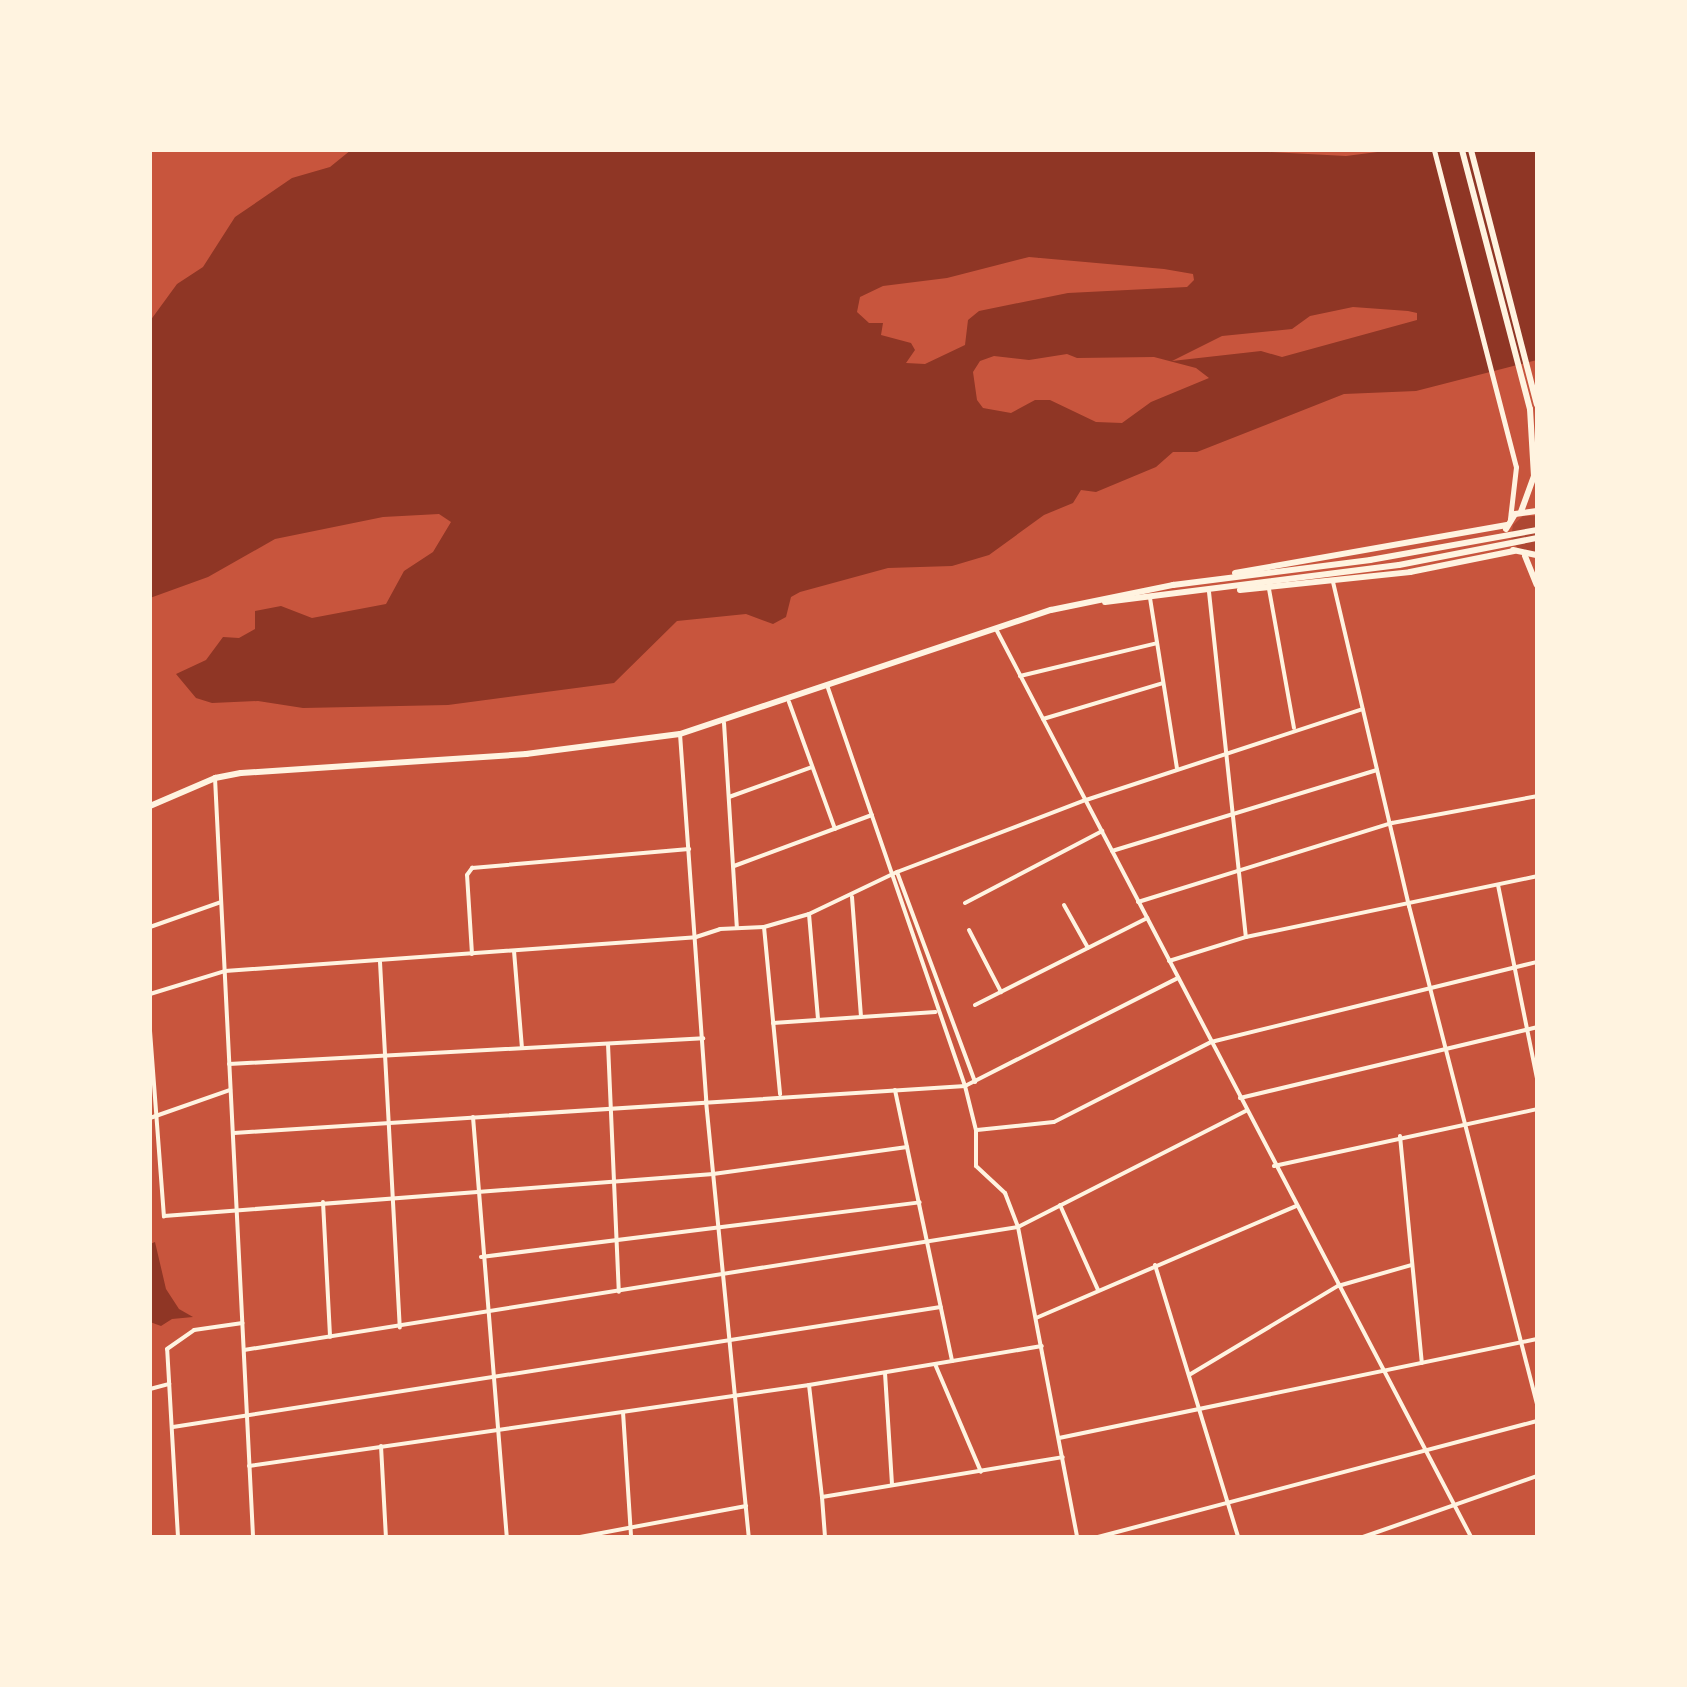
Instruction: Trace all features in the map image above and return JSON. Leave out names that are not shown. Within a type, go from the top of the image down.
[{"type":"main road","points":[[1434,150],[1498,389],[1517,475],[1507,539],[1514,551]]},
{"type":"main road","points":[[150,806],[215,778],[285,767],[615,746],[680,734],[789,702],[995,627],[1094,602],[1509,522],[1521,511],[1533,486],[1535,460],[1524,384],[1462,150]]},
{"type":"main road","points":[[1471,150],[1537,405]]},
{"type":"main road","points":[[1521,511],[1537,511]]},
{"type":"main road","points":[[1094,602],[1209,592],[1537,530]]},
{"type":"main road","points":[[1219,579],[1309,572],[1537,538]]},
{"type":"main road","points":[[1221,590],[1269,589],[1333,582],[1514,551],[1525,556],[1537,555]]},
{"type":"main road","points":[[1525,556],[1537,585]]},
{"type":"street","points":[[1333,582],[1392,823],[1409,906],[1468,1122],[1537,1404]]},
{"type":"street","points":[[1269,589],[1294,728]]},
{"type":"street","points":[[1209,592],[1229,751],[1246,937]]},
{"type":"street","points":[[1150,598],[1177,768]]},
{"type":"street","points":[[995,627],[1274,1166],[1471,1537]]},
{"type":"street","points":[[1020,676],[1157,643]]},
{"type":"street","points":[[1043,719],[1163,683]]},
{"type":"street","points":[[828,688],[936,1012],[965,1086],[976,1130],[979,1173],[1005,1193],[1018,1227],[1077,1537]]},
{"type":"street","points":[[789,702],[835,829]]},
{"type":"street","points":[[150,994],[225,971],[696,937],[737,928],[764,927],[809,914],[852,897],[889,875],[1086,800],[1294,728],[1362,709]]},
{"type":"street","points":[[724,723],[737,928]]},
{"type":"street","points":[[680,734],[706,1101],[749,1537]]},
{"type":"street","points":[[729,797],[812,767]]},
{"type":"street","points":[[1112,851],[1377,770]]},
{"type":"street","points":[[215,778],[253,1537]]},
{"type":"street","points":[[1138,902],[1392,823],[1537,796]]},
{"type":"street","points":[[734,866],[872,815]]},
{"type":"street","points":[[965,903],[1102,831]]},
{"type":"street","points":[[472,954],[467,875],[472,868],[689,849]]},
{"type":"street","points":[[897,872],[975,1082]]},
{"type":"street","points":[[1169,961],[1246,937],[1409,906],[1537,876]]},
{"type":"street","points":[[1498,885],[1537,1079]]},
{"type":"street","points":[[852,897],[861,1017]]},
{"type":"street","points":[[150,927],[221,902]]},
{"type":"street","points":[[1064,905],[1088,948]]},
{"type":"street","points":[[809,914],[818,1020]]},
{"type":"street","points":[[975,1005],[1147,918]]},
{"type":"street","points":[[764,927],[780,1094]]},
{"type":"street","points":[[969,930],[1001,992]]},
{"type":"street","points":[[915,950],[924,947]]},
{"type":"street","points":[[514,951],[522,1048]]},
{"type":"street","points":[[380,962],[400,1327]]},
{"type":"street","points":[[976,1130],[1054,1122],[1211,1042],[1537,962]]},
{"type":"street","points":[[234,1133],[780,1094],[965,1086],[1178,978]]},
{"type":"street","points":[[773,1023],[936,1012]]},
{"type":"street","points":[[1239,1098],[1537,1027]]},
{"type":"street","points":[[150,1031],[160,1212],[168,1216],[238,1208],[713,1174],[907,1147]]},
{"type":"street","points":[[229,1064],[703,1038]]},
{"type":"street","points":[[608,1044],[619,1292]]},
{"type":"street","points":[[150,1118],[230,1090]]},
{"type":"street","points":[[895,1090],[952,1361]]},
{"type":"street","points":[[1274,1166],[1400,1136],[1537,1109]]},
{"type":"street","points":[[244,1350],[723,1277],[1018,1227],[1246,1111]]},
{"type":"street","points":[[473,1117],[481,1257],[507,1537]]},
{"type":"street","points":[[1400,1136],[1422,1363]]},
{"type":"street","points":[[323,1202],[330,1337]]},
{"type":"street","points":[[481,1257],[920,1202]]},
{"type":"street","points":[[1060,1205],[1098,1290]]},
{"type":"street","points":[[1036,1318],[1296,1206]]},
{"type":"street","points":[[1155,1265],[1238,1537]]},
{"type":"street","points":[[1189,1375],[1338,1286],[1411,1265]]},
{"type":"street","points":[[173,1427],[941,1307]]},
{"type":"street","points":[[178,1537],[166,1356],[177,1339],[207,1327],[243,1323]]},
{"type":"street","points":[[1059,1438],[1537,1339]]},
{"type":"street","points":[[249,1466],[809,1385],[1042,1346]]},
{"type":"street","points":[[935,1364],[981,1472]]},
{"type":"street","points":[[885,1373],[892,1485]]},
{"type":"street","points":[[150,1389],[169,1384]]},
{"type":"street","points":[[809,1385],[825,1537]]},
{"type":"street","points":[[623,1412],[631,1537]]},
{"type":"street","points":[[1098,1537],[1537,1421]]},
{"type":"street","points":[[381,1446],[386,1537]]},
{"type":"street","points":[[822,1497],[1063,1457]]},
{"type":"street","points":[[1363,1537],[1537,1476]]},
{"type":"street","points":[[580,1537],[746,1506]]},
{"type":"shaded area","points":[[351,150],[1230,150],[1346,156],[1393,150],[1537,150],[1537,360],[1416,391],[1344,394],[1197,452],[1173,452],[1156,467],[1096,492],[1081,490],[1073,503],[1044,515],[989,555],[952,566],[888,568],[800,592],[791,597],[786,617],[773,624],[746,614],[677,621],[614,683],[448,705],[303,708],[258,701],[212,703],[196,698],[176,674],[206,660],[223,637],[239,638],[255,629],[255,611],[281,606],[312,618],[386,604],[404,571],[433,552],[451,522],[439,514],[383,517],[275,539],[208,577],[150,598],[150,321],[177,284],[203,267],[235,217],[292,178],[330,167]],"holes":[[[1029,257],[1164,269],[1193,274],[1194,280],[1187,287],[1068,293],[979,311],[968,320],[965,345],[925,364],[906,363],[915,350],[911,343],[881,335],[883,323],[869,323],[857,312],[860,297],[883,286],[947,278]],[[1353,307],[1408,311],[1417,313],[1417,320],[1282,357],[1261,351],[1172,361],[1222,336],[1292,329],[1310,316]],[[1067,354],[1077,358],[1154,357],[1196,368],[1209,378],[1151,402],[1122,423],[1096,422],[1050,400],[1035,400],[1011,413],[983,408],[977,400],[973,372],[980,361],[994,356],[1029,360]]]},
{"type":"shaded area","points":[[1523,516],[1537,516],[1537,552],[1518,549],[1511,538],[1513,525]]},
{"type":"shaded area","points":[[155,1242],[166,1289],[179,1309],[193,1317],[172,1319],[161,1326],[150,1322],[150,1244]]}]
